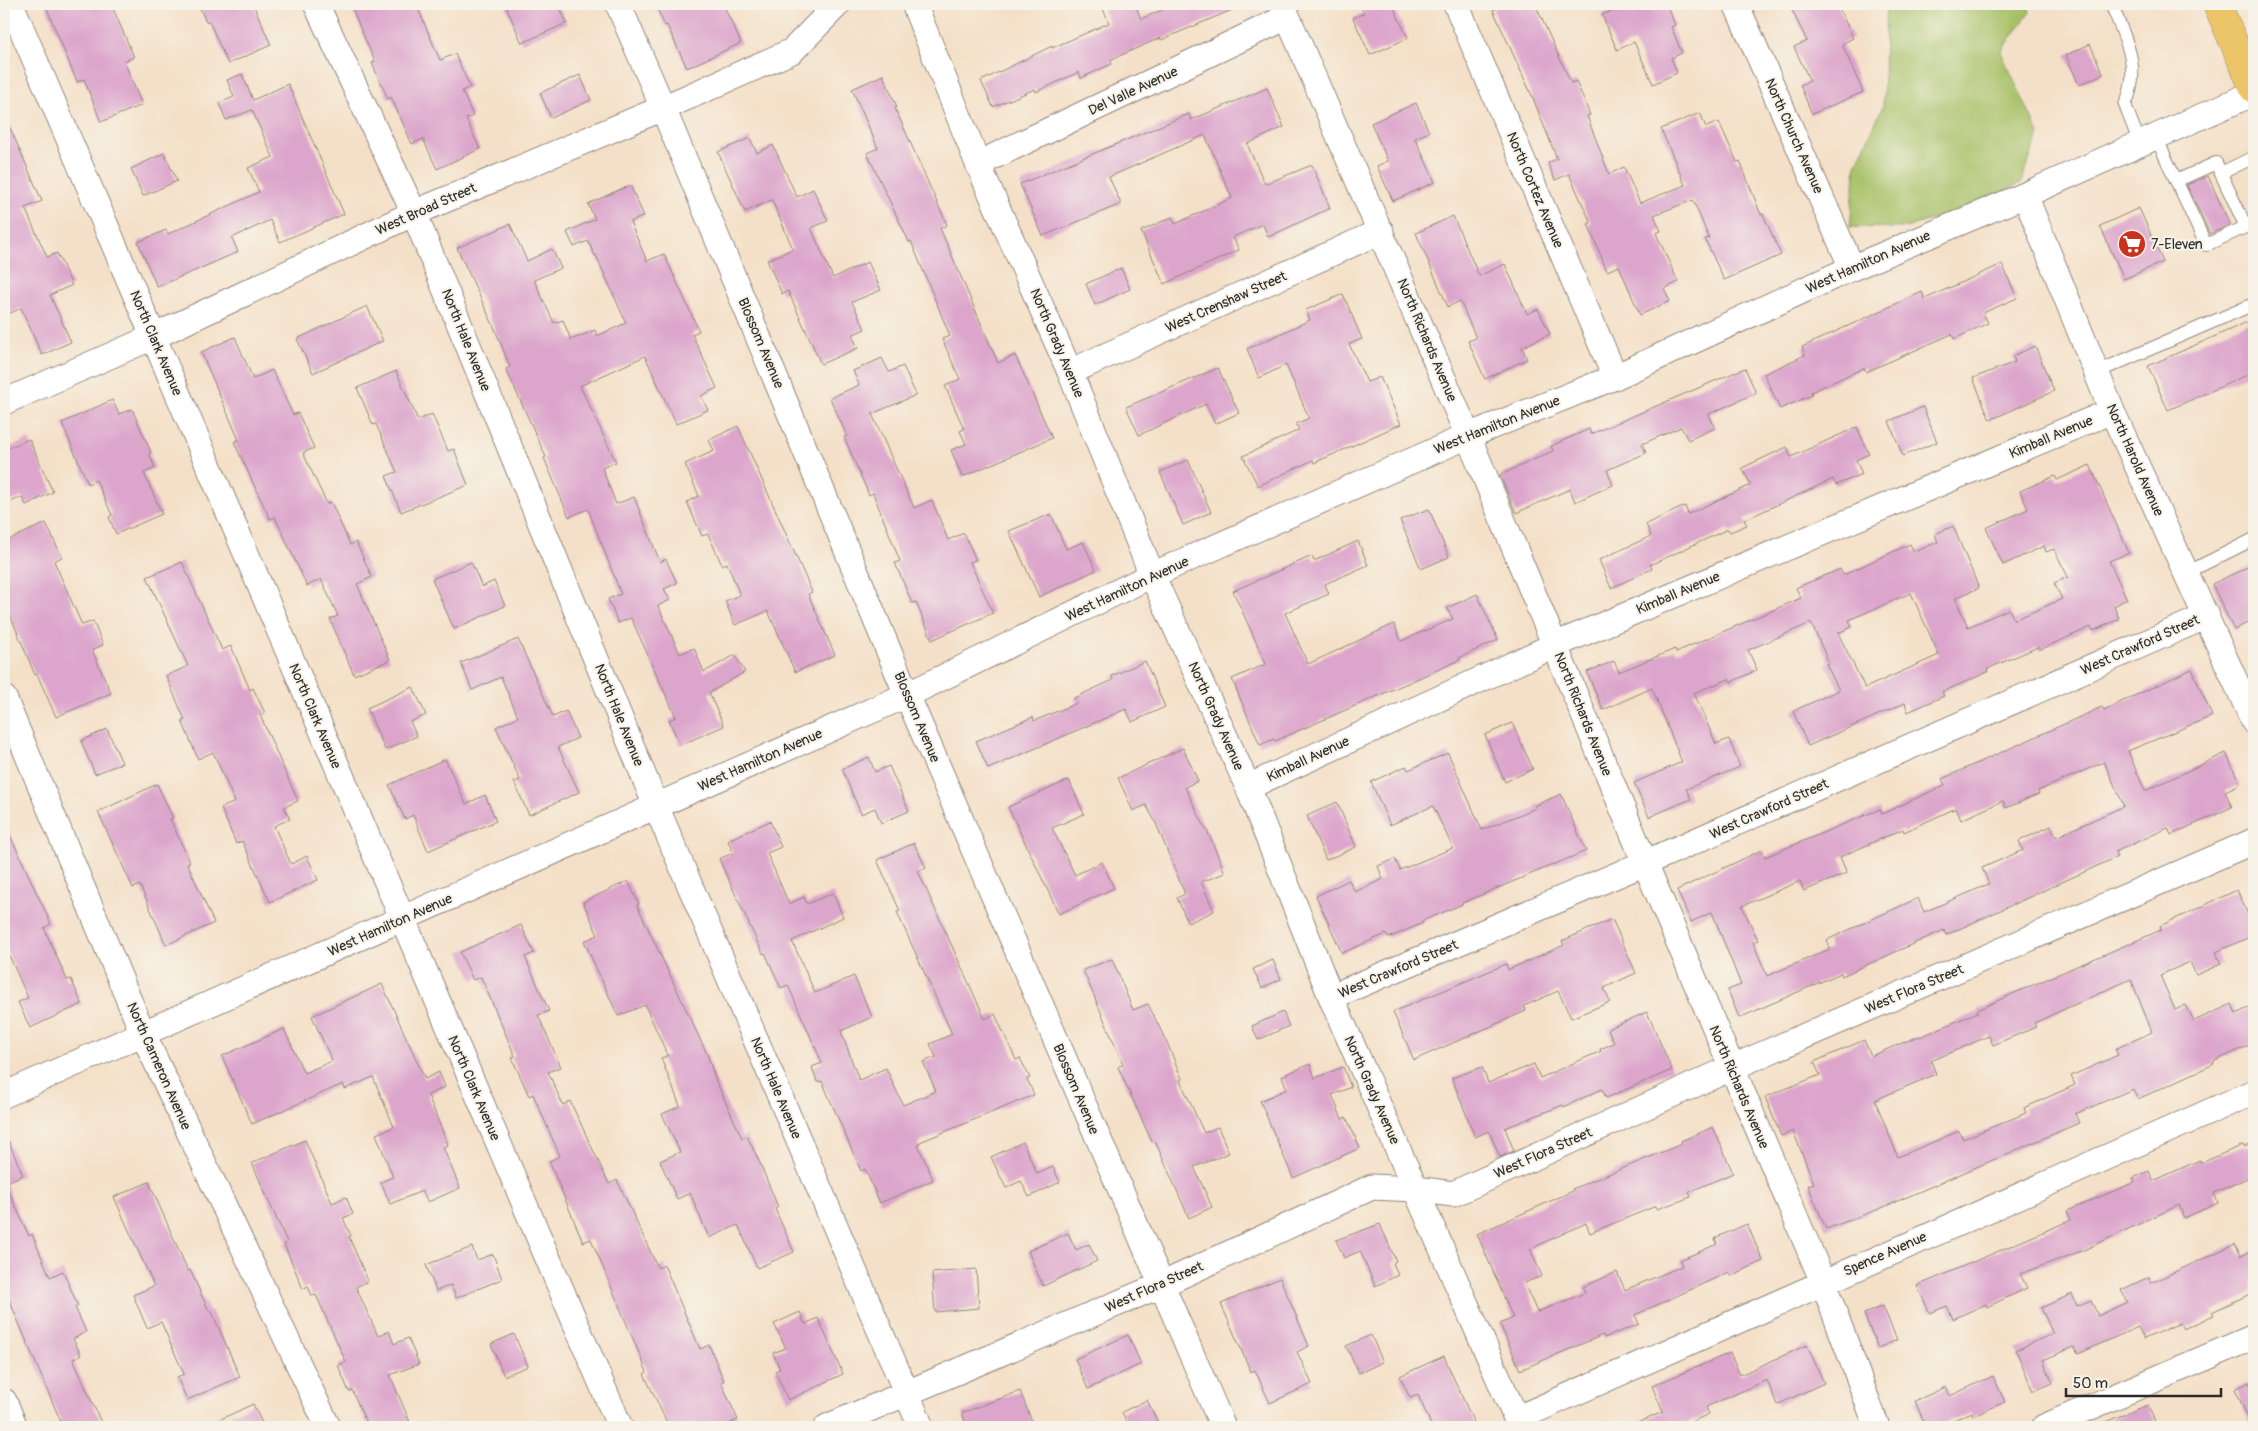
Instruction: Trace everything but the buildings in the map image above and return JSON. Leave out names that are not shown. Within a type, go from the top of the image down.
[{"type":"main road","points":[[2217,4],[2254,89]]},
{"type":"street","name":"North Clark Avenue","points":[[11,4],[620,1427]]},
{"type":"street","name":"North Hale Avenue","points":[[316,4],[414,213],[656,806],[921,1427]]},
{"type":"street","name":"Blossom Avenue","points":[[618,4],[907,695],[1160,1285],[1223,1427]]},
{"type":"street","name":"West Broad Street","points":[[4,402],[153,337],[414,213],[663,108],[792,51],[838,4]]},
{"type":"street","name":"North Grady Avenue","points":[[914,4],[978,164],[1070,372],[1152,575],[1248,787],[1331,998],[1518,1423]]},
{"type":"street","name":"North Cortez Avenue","points":[[1456,4],[1615,377]]},
{"type":"street","name":"North Church Avenue","points":[[1736,4],[1852,268]]},
{"type":"street","name":"Del Valle Avenue","points":[[978,164],[1284,11]]},
{"type":"street","name":"North Richards Avenue","points":[[1284,11],[1381,231],[1468,436],[1731,1068],[1823,1282],[1876,1427]]},
{"type":"street","name":"West Hamilton Avenue","points":[[4,1095],[907,695],[1152,575],[1468,436],[1615,377],[1852,268],[2025,195],[2254,93]]},
{"type":"street","name":"North Harold Avenue","points":[[2025,195],[2112,411],[2254,722]]},
{"type":"street","name":"West Crenshaw Street","points":[[1070,372],[1381,231]]},
{"type":"street","name":"Kimball Avenue","points":[[1248,787],[1555,645],[2112,411]]},
{"type":"street","name":"West Crawford Street","points":[[1331,998],[1645,863],[2206,616]]},
{"type":"street","name":"North Cameron Avenue","points":[[4,698],[143,1034],[328,1427]]},
{"type":"street","name":"West Flora Street","points":[[827,1427],[1160,1285],[1372,1188],[1416,1189],[1453,1194],[1731,1068],[2254,841]]},
{"type":"street","name":"Spence Avenue","points":[[1518,1423],[1823,1282],[2254,1092]]},
{"type":"street","points":[[2044,1427],[2254,1337]]},
{"type":"street","points":[[4,1401],[15,1427]]},
{"type":"lane","points":[[2118,4],[2112,6],[2131,52],[2134,69],[2132,84],[2125,105],[2176,181],[2206,245],[2250,225],[2216,163],[2176,181]]},
{"type":"lane","points":[[2220,173],[2254,157]]},
{"type":"lane","points":[[2097,372],[2254,304]]},
{"type":"lane","points":[[2186,573],[2254,539]]},
{"type":"green space","points":[[1886,4],[2027,4],[2030,12],[2001,52],[2039,134],[2021,183],[1946,215],[1905,228],[1850,227],[1856,165],[1883,106]]},
{"type":"place","name":"7-Eleven","points":[[2132,244]]}]
